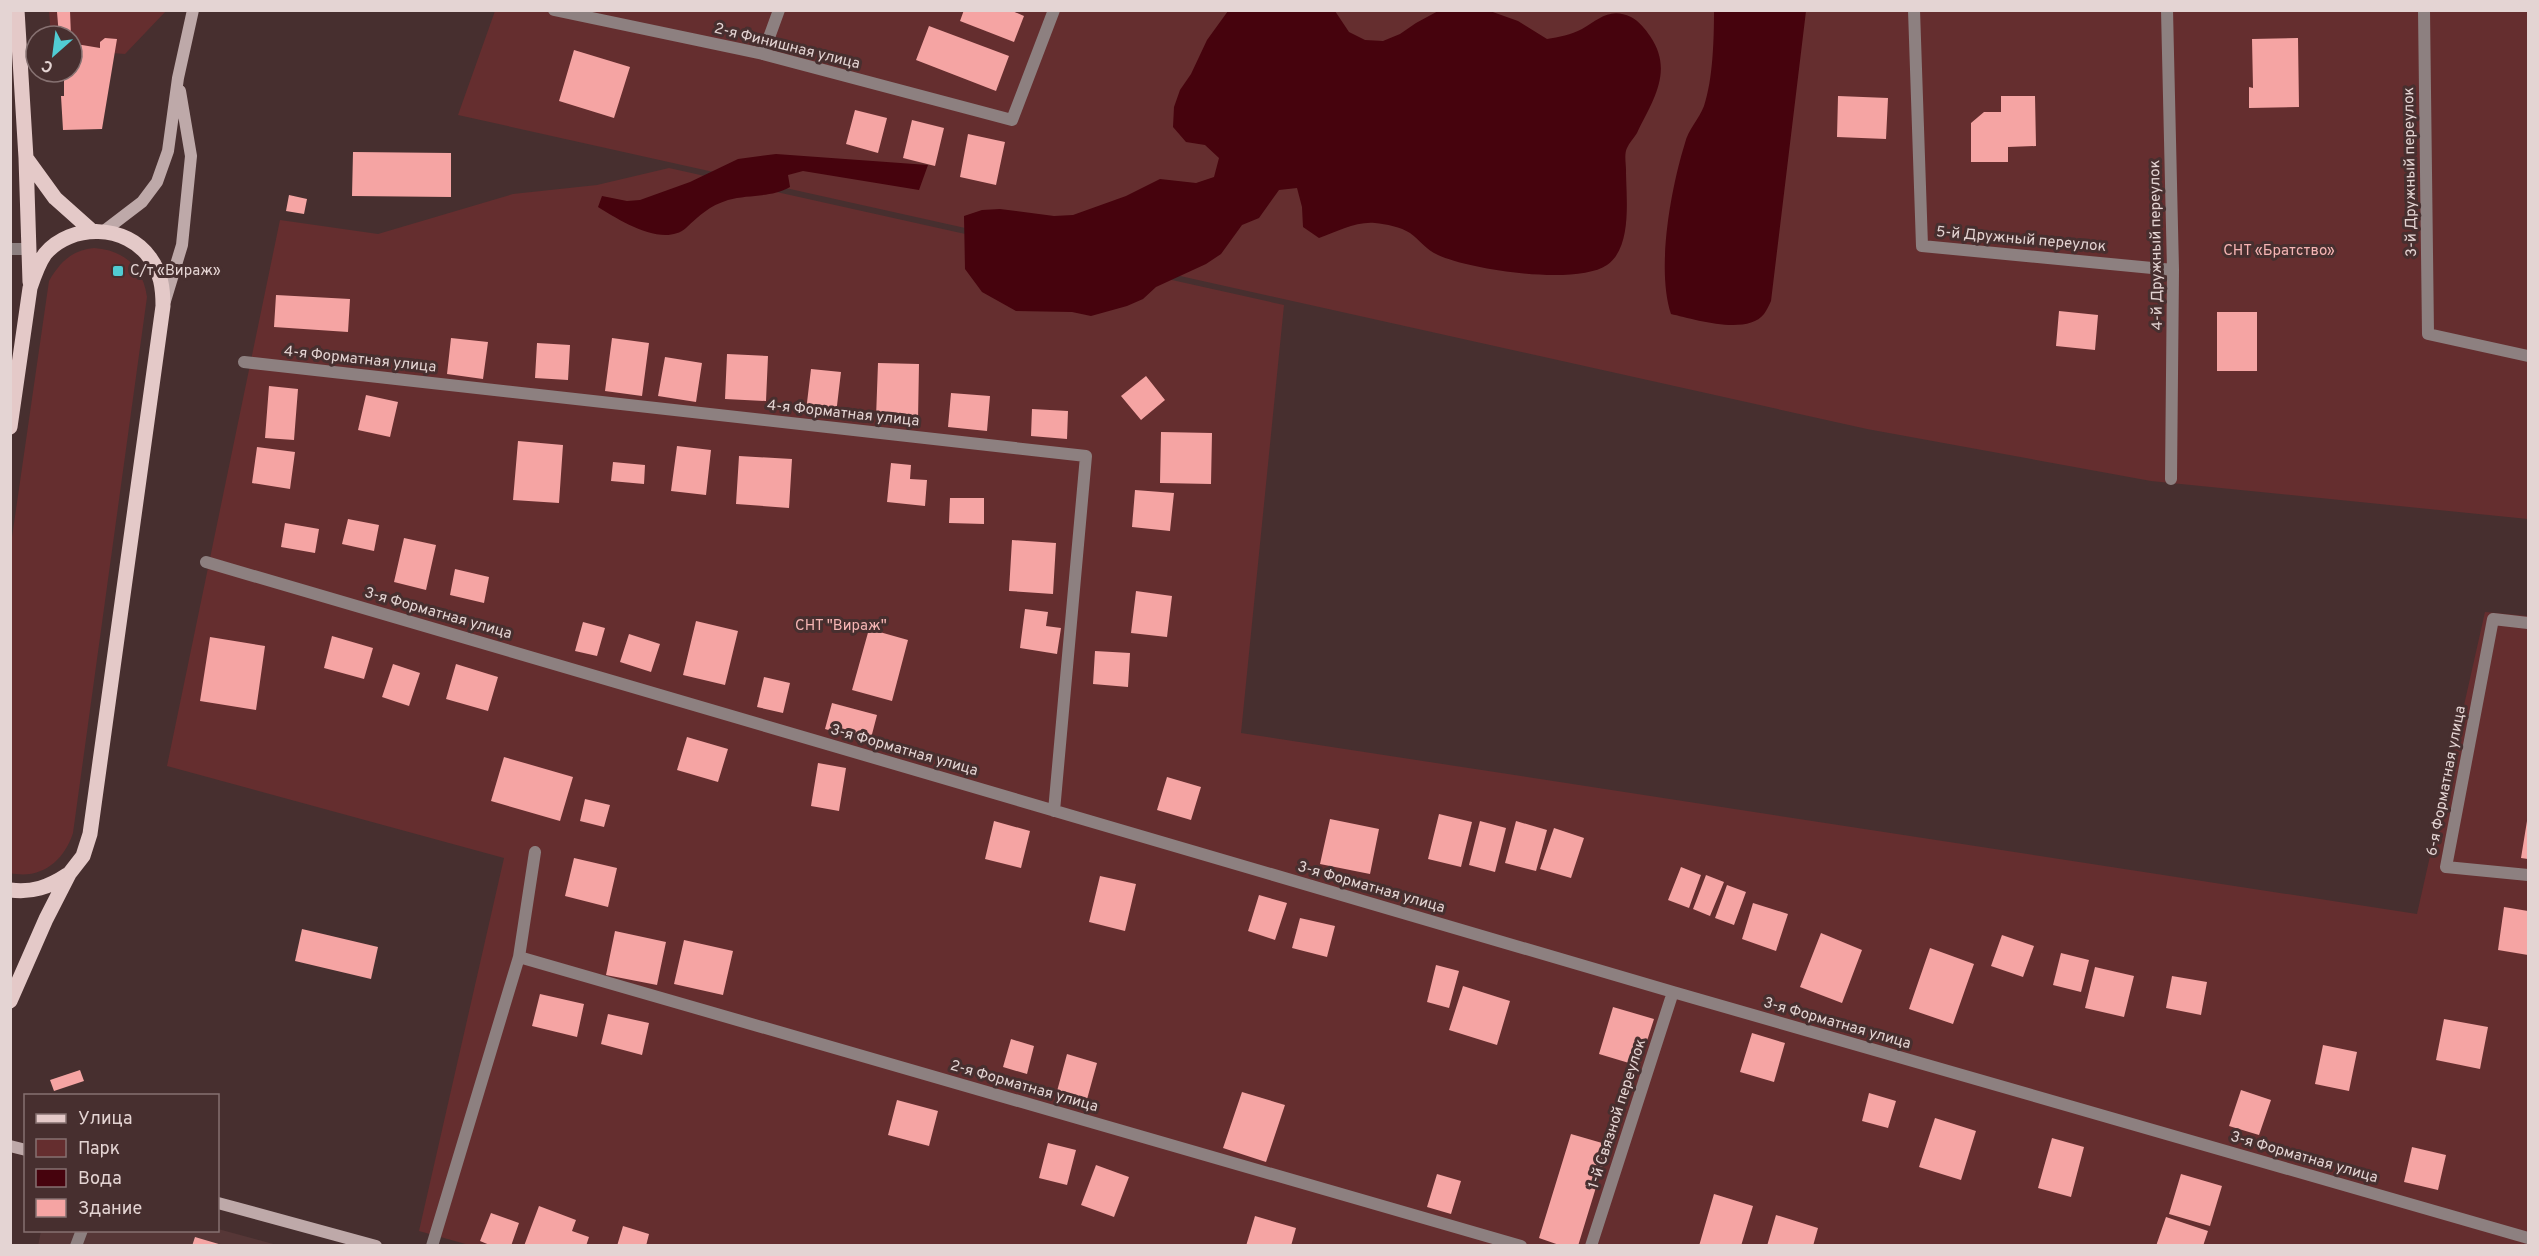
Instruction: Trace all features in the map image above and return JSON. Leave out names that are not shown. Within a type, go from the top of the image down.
[{"type":"main road","points":[[17,10],[26,158],[30,288]]},
{"type":"main road","points":[[10,426],[30,288],[36,269],[46,254],[70,236],[98,231],[142,202],[158,182],[168,151],[178,78],[193,10]]},
{"type":"main road","points":[[10,1001],[46,919],[69,874],[83,856],[90,834],[163,306],[182,245],[191,156],[178,78]]},
{"type":"main road","points":[[26,158],[55,198],[98,231],[130,240],[149,256],[160,276],[163,306]]},
{"type":"main road","points":[[10,890],[32,891],[51,886],[69,874]]},
{"type":"main road","points":[[219,1203],[376,1245]]},
{"type":"lane","name":"2-я Финишная улица","points":[[554,10],[763,54],[1012,120],[1054,10]]},
{"type":"lane","points":[[763,54],[779,10]]},
{"type":"lane","name":"5-й Дружный переулок","points":[[1914,10],[1922,246],[2173,270]]},
{"type":"lane","name":"4-й Дружный переулок","points":[[2167,10],[2173,270],[2171,479]]},
{"type":"lane","name":"3-й Дружный переулок","points":[[2424,10],[2428,334],[2529,356]]},
{"type":"lane","points":[[10,249],[28,249]]},
{"type":"lane","name":"4-я Форматная улица","points":[[244,362],[1086,456],[1054,811]]},
{"type":"lane","name":"3-я Форматная улица","points":[[206,562],[1674,992],[2529,1239]]},
{"type":"lane","name":"6-я Форматная улица","points":[[2529,623],[2493,619],[2446,867],[2529,875]]},
{"type":"lane","points":[[432,1245],[519,957],[535,852]]},
{"type":"lane","name":"2-я Форматная улица","points":[[519,957],[1521,1245]]},
{"type":"lane","name":"1-й Связной переулок","points":[[1591,1245],[1674,992]]},
{"type":"shaded area","points":[[219,1229],[277,1245],[38,1246],[41,1232],[219,1232]]},
{"type":"green space","points":[[49,11],[166,11],[125,54],[84,51],[84,24],[50,24]]},
{"type":"green space","name":"СНТ «Братство»","points":[[495,11],[2528,11],[2528,519],[2151,481],[1867,429],[458,115]]},
{"type":"green space","name":"СНТ \"Вираж\"","points":[[669,168],[1284,305],[1241,733],[2417,914],[2485,612],[2528,616],[2528,1245],[469,1245],[419,1231],[504,858],[167,766],[280,220],[378,234],[513,194],[597,185]]},
{"type":"green space","points":[[94,248],[114,252],[130,262],[141,277],[147,297],[73,833],[64,852],[50,866],[32,874],[10,873],[10,551],[49,281],[67,258],[79,251]]},
{"type":"water","points":[[1440,10],[1490,11],[1518,21],[1547,39],[1574,33],[1605,15],[1617,13],[1634,19],[1650,36],[1657,49],[1661,73],[1654,97],[1626,150],[1626,221],[1621,246],[1615,257],[1607,265],[1592,271],[1549,275],[1523,274],[1453,261],[1426,248],[1406,231],[1384,224],[1361,224],[1319,238],[1303,227],[1302,207],[1297,188],[1279,190],[1259,218],[1242,225],[1221,254],[1206,264],[1156,287],[1143,299],[1127,306],[1091,316],[1072,312],[1016,311],[982,292],[965,269],[964,216],[982,210],[1000,209],[1054,216],[1073,215],[1126,196],[1160,179],[1196,183],[1214,177],[1219,158],[1205,145],[1186,142],[1173,127],[1174,107],[1180,90],[1191,74],[1207,40],[1228,11],[1335,11],[1349,32],[1365,40],[1383,41],[1400,34]]},
{"type":"water","points":[[1714,11],[1806,11],[1771,301],[1764,314],[1756,321],[1733,325],[1671,314],[1665,275],[1667,228],[1675,182],[1686,138],[1704,106],[1709,84]]},
{"type":"water","points":[[776,154],[928,165],[919,190],[803,171],[788,175],[790,187],[768,194],[721,202],[705,211],[686,228],[666,235],[641,230],[598,207],[602,196],[627,201],[640,200],[690,182],[738,159]]},
{"type":"building","points":[[964,10],[1010,10],[1024,16],[1014,42],[960,21]]},
{"type":"building","points":[[70,11],[71,24],[58,24],[57,12]]},
{"type":"building","points":[[929,26],[1009,56],[996,91],[916,60]]},
{"type":"building","points":[[105,38],[117,39],[102,129],[63,130],[61,96],[64,96],[64,84],[84,84],[84,45],[100,48],[100,42]]},
{"type":"building","points":[[2298,38],[2299,107],[2249,108],[2249,87],[2253,88],[2252,39]]},
{"type":"building","points":[[574,50],[630,67],[614,118],[559,101]]},
{"type":"building","points":[[1838,96],[1888,98],[1886,139],[1837,137]]},
{"type":"building","points":[[2001,96],[2035,96],[2036,146],[2008,147],[2008,162],[1971,162],[1971,123],[1984,112],[2001,112]]},
{"type":"building","points":[[855,110],[887,118],[878,153],[846,144]]},
{"type":"building","points":[[912,120],[944,128],[935,166],[903,158]]},
{"type":"building","points":[[968,134],[1005,142],[996,185],[960,177]]},
{"type":"building","points":[[353,152],[451,153],[451,197],[352,196]]},
{"type":"building","points":[[289,195],[307,199],[304,214],[286,211]]},
{"type":"building","points":[[276,295],[350,299],[348,332],[274,327]]},
{"type":"building","points":[[2059,311],[2098,315],[2095,350],[2056,346]]},
{"type":"building","points":[[2217,312],[2257,312],[2257,371],[2217,371]]},
{"type":"building","points":[[451,338],[488,342],[483,379],[447,374]]},
{"type":"building","points":[[612,338],[649,343],[642,396],[605,391]]},
{"type":"building","points":[[537,343],[570,345],[568,380],[535,378]]},
{"type":"building","points":[[727,354],[768,356],[766,401],[725,399]]},
{"type":"building","points":[[665,357],[702,363],[696,402],[658,396]]},
{"type":"building","points":[[878,363],[919,364],[918,420],[876,418]]},
{"type":"building","points":[[811,369],[841,372],[836,414],[806,411]]},
{"type":"building","points":[[1146,376],[1165,400],[1141,420],[1121,396]]},
{"type":"building","points":[[269,386],[298,389],[294,440],[265,438]]},
{"type":"building","points":[[951,393],[990,396],[987,431],[948,427]]},
{"type":"building","points":[[366,395],[398,402],[390,437],[358,430]]},
{"type":"building","points":[[1032,409],[1068,411],[1067,439],[1031,436]]},
{"type":"building","points":[[1161,432],[1212,433],[1211,484],[1160,483]]},
{"type":"building","points":[[518,441],[563,445],[559,503],[513,500]]},
{"type":"building","points":[[677,446],[711,450],[706,495],[671,491]]},
{"type":"building","points":[[257,447],[295,452],[290,489],[252,483]]},
{"type":"building","points":[[739,456],[792,459],[789,508],[736,504]]},
{"type":"building","points":[[613,462],[645,465],[644,484],[611,481]]},
{"type":"building","points":[[891,463],[911,465],[910,479],[927,480],[925,506],[887,502]]},
{"type":"building","points":[[1135,490],[1174,493],[1170,531],[1132,527]]},
{"type":"building","points":[[950,498],[984,498],[984,524],[949,523]]},
{"type":"building","points":[[348,519],[379,525],[374,551],[342,544]]},
{"type":"building","points":[[285,523],[319,529],[315,553],[281,547]]},
{"type":"building","points":[[404,538],[436,545],[426,590],[394,582]]},
{"type":"building","points":[[1012,540],[1056,543],[1053,594],[1009,591]]},
{"type":"building","points":[[455,569],[489,577],[484,603],[450,595]]},
{"type":"building","points":[[1136,591],[1172,596],[1167,637],[1131,633]]},
{"type":"building","points":[[1025,609],[1048,612],[1046,626],[1061,628],[1057,654],[1020,648]]},
{"type":"building","points":[[696,621],[738,631],[725,685],[683,675]]},
{"type":"building","points":[[583,622],[605,628],[597,656],[575,651]]},
{"type":"building","points":[[869,629],[908,640],[892,701],[852,690]]},
{"type":"building","points":[[629,634],[660,644],[651,672],[620,662]]},
{"type":"building","points":[[332,636],[373,648],[364,679],[324,668]]},
{"type":"building","points":[[210,637],[265,646],[256,710],[200,701]]},
{"type":"building","points":[[1095,651],[1130,653],[1128,687],[1093,684]]},
{"type":"building","points":[[393,664],[420,673],[409,706],[382,697]]},
{"type":"building","points":[[456,664],[498,677],[488,711],[446,699]]},
{"type":"building","points":[[764,677],[790,683],[783,713],[757,707]]},
{"type":"building","points":[[832,703],[877,715],[870,742],[825,729]]},
{"type":"building","points":[[687,737],[728,749],[718,782],[677,770]]},
{"type":"building","points":[[504,757],[573,777],[560,821],[491,801]]},
{"type":"building","points":[[818,763],[846,768],[839,811],[811,806]]},
{"type":"building","points":[[1167,777],[1201,787],[1191,820],[1157,810]]},
{"type":"building","points":[[585,799],[610,805],[604,827],[580,821]]},
{"type":"building","points":[[1439,814],[1472,822],[1461,867],[1428,859]]},
{"type":"building","points":[[1330,819],[1379,829],[1370,874],[1320,864]]},
{"type":"building","points":[[994,821],[1030,831],[1021,868],[985,859]]},
{"type":"building","points":[[1480,821],[1506,828],[1495,872],[1469,865]]},
{"type":"building","points":[[1516,821],[1547,830],[1536,871],[1505,863]]},
{"type":"building","points":[[2528,821],[2528,859],[2521,858]]},
{"type":"building","points":[[1554,828],[1584,838],[1571,878],[1540,869]]},
{"type":"building","points":[[574,858],[617,868],[608,907],[565,896]]},
{"type":"building","points":[[1681,867],[1701,875],[1689,908],[1668,900]]},
{"type":"building","points":[[1706,875],[1724,882],[1710,916],[1693,909]]},
{"type":"building","points":[[1100,876],[1136,884],[1125,931],[1089,922]]},
{"type":"building","points":[[1727,885],[1746,892],[1734,925],[1715,918]]},
{"type":"building","points":[[1259,895],[1287,903],[1275,940],[1248,931]]},
{"type":"building","points":[[1753,903],[1788,914],[1776,951],[1742,939]]},
{"type":"building","points":[[2504,907],[2528,911],[2528,955],[2498,950]]},
{"type":"building","points":[[1300,918],[1335,926],[1327,957],[1292,948]]},
{"type":"building","points":[[302,929],[378,947],[371,979],[295,961]]},
{"type":"building","points":[[615,931],[666,942],[657,985],[606,975]]},
{"type":"building","points":[[1821,933],[1862,950],[1842,1003],[1800,987]]},
{"type":"building","points":[[2002,935],[2034,946],[2023,977],[1991,966]]},
{"type":"building","points":[[684,940],[733,951],[723,995],[674,984]]},
{"type":"building","points":[[1930,948],[1974,964],[1953,1024],[1909,1009]]},
{"type":"building","points":[[2061,953],[2089,960],[2081,992],[2053,985]]},
{"type":"building","points":[[1436,965],[1459,971],[1449,1008],[1427,1002]]},
{"type":"building","points":[[2095,967],[2134,976],[2124,1017],[2085,1008]]},
{"type":"building","points":[[2172,976],[2207,982],[2201,1015],[2166,1008]]},
{"type":"building","points":[[1463,986],[1510,1001],[1497,1045],[1449,1030]]},
{"type":"building","points":[[540,994],[584,1004],[577,1037],[532,1026]]},
{"type":"building","points":[[1613,1007],[1654,1019],[1639,1066],[1599,1054]]},
{"type":"building","points":[[608,1014],[649,1023],[642,1055],[601,1044]]},
{"type":"building","points":[[2444,1019],[2488,1027],[2480,1069],[2436,1060]]},
{"type":"building","points":[[1752,1033],[1785,1043],[1774,1082],[1740,1072]]},
{"type":"building","points":[[1011,1039],[1034,1046],[1027,1074],[1003,1067]]},
{"type":"building","points":[[2323,1045],[2357,1052],[2349,1091],[2315,1084]]},
{"type":"building","points":[[1067,1054],[1097,1063],[1086,1103],[1056,1095]]},
{"type":"building","points":[[80,1070],[84,1081],[54,1091],[50,1080]]},
{"type":"building","points":[[2241,1090],[2271,1100],[2259,1135],[2229,1126]]},
{"type":"building","points":[[1242,1092],[1285,1105],[1266,1162],[1223,1148]]},
{"type":"building","points":[[1869,1093],[1896,1101],[1888,1128],[1862,1121]]},
{"type":"building","points":[[897,1100],[938,1111],[929,1146],[888,1135]]},
{"type":"building","points":[[1935,1118],[1976,1131],[1961,1180],[1919,1167]]},
{"type":"building","points":[[1571,1134],[1609,1145],[1578,1246],[1562,1246],[1539,1238]]},
{"type":"building","points":[[2052,1138],[2084,1147],[2071,1197],[2038,1188]]},
{"type":"building","points":[[1048,1143],[1076,1150],[1067,1185],[1039,1178]]},
{"type":"building","points":[[2412,1147],[2446,1155],[2438,1190],[2404,1182]]},
{"type":"building","points":[[1096,1165],[1129,1177],[1114,1217],[1081,1205]]},
{"type":"building","points":[[1437,1174],[1461,1181],[1451,1214],[1427,1207]]},
{"type":"building","points":[[2181,1174],[2222,1186],[2210,1226],[2169,1214]]},
{"type":"building","points":[[1714,1194],[1753,1206],[1741,1246],[1699,1246]]},
{"type":"building","points":[[539,1206],[576,1220],[572,1231],[589,1237],[586,1246],[524,1246]]},
{"type":"building","points":[[491,1213],[519,1223],[511,1246],[492,1246],[480,1241]]},
{"type":"building","points":[[1776,1215],[1818,1228],[1813,1246],[1767,1246]]},
{"type":"building","points":[[1255,1216],[1296,1228],[1291,1246],[1246,1246]]},
{"type":"building","points":[[2166,1217],[2208,1231],[2203,1246],[2156,1246]]},
{"type":"building","points":[[623,1226],[649,1234],[646,1246],[617,1246]]},
{"type":"building","points":[[195,1237],[222,1245],[222,1246],[192,1246]]},
{"type":"place","name":"С/т «Вираж»","points":[[118,271]]}]
